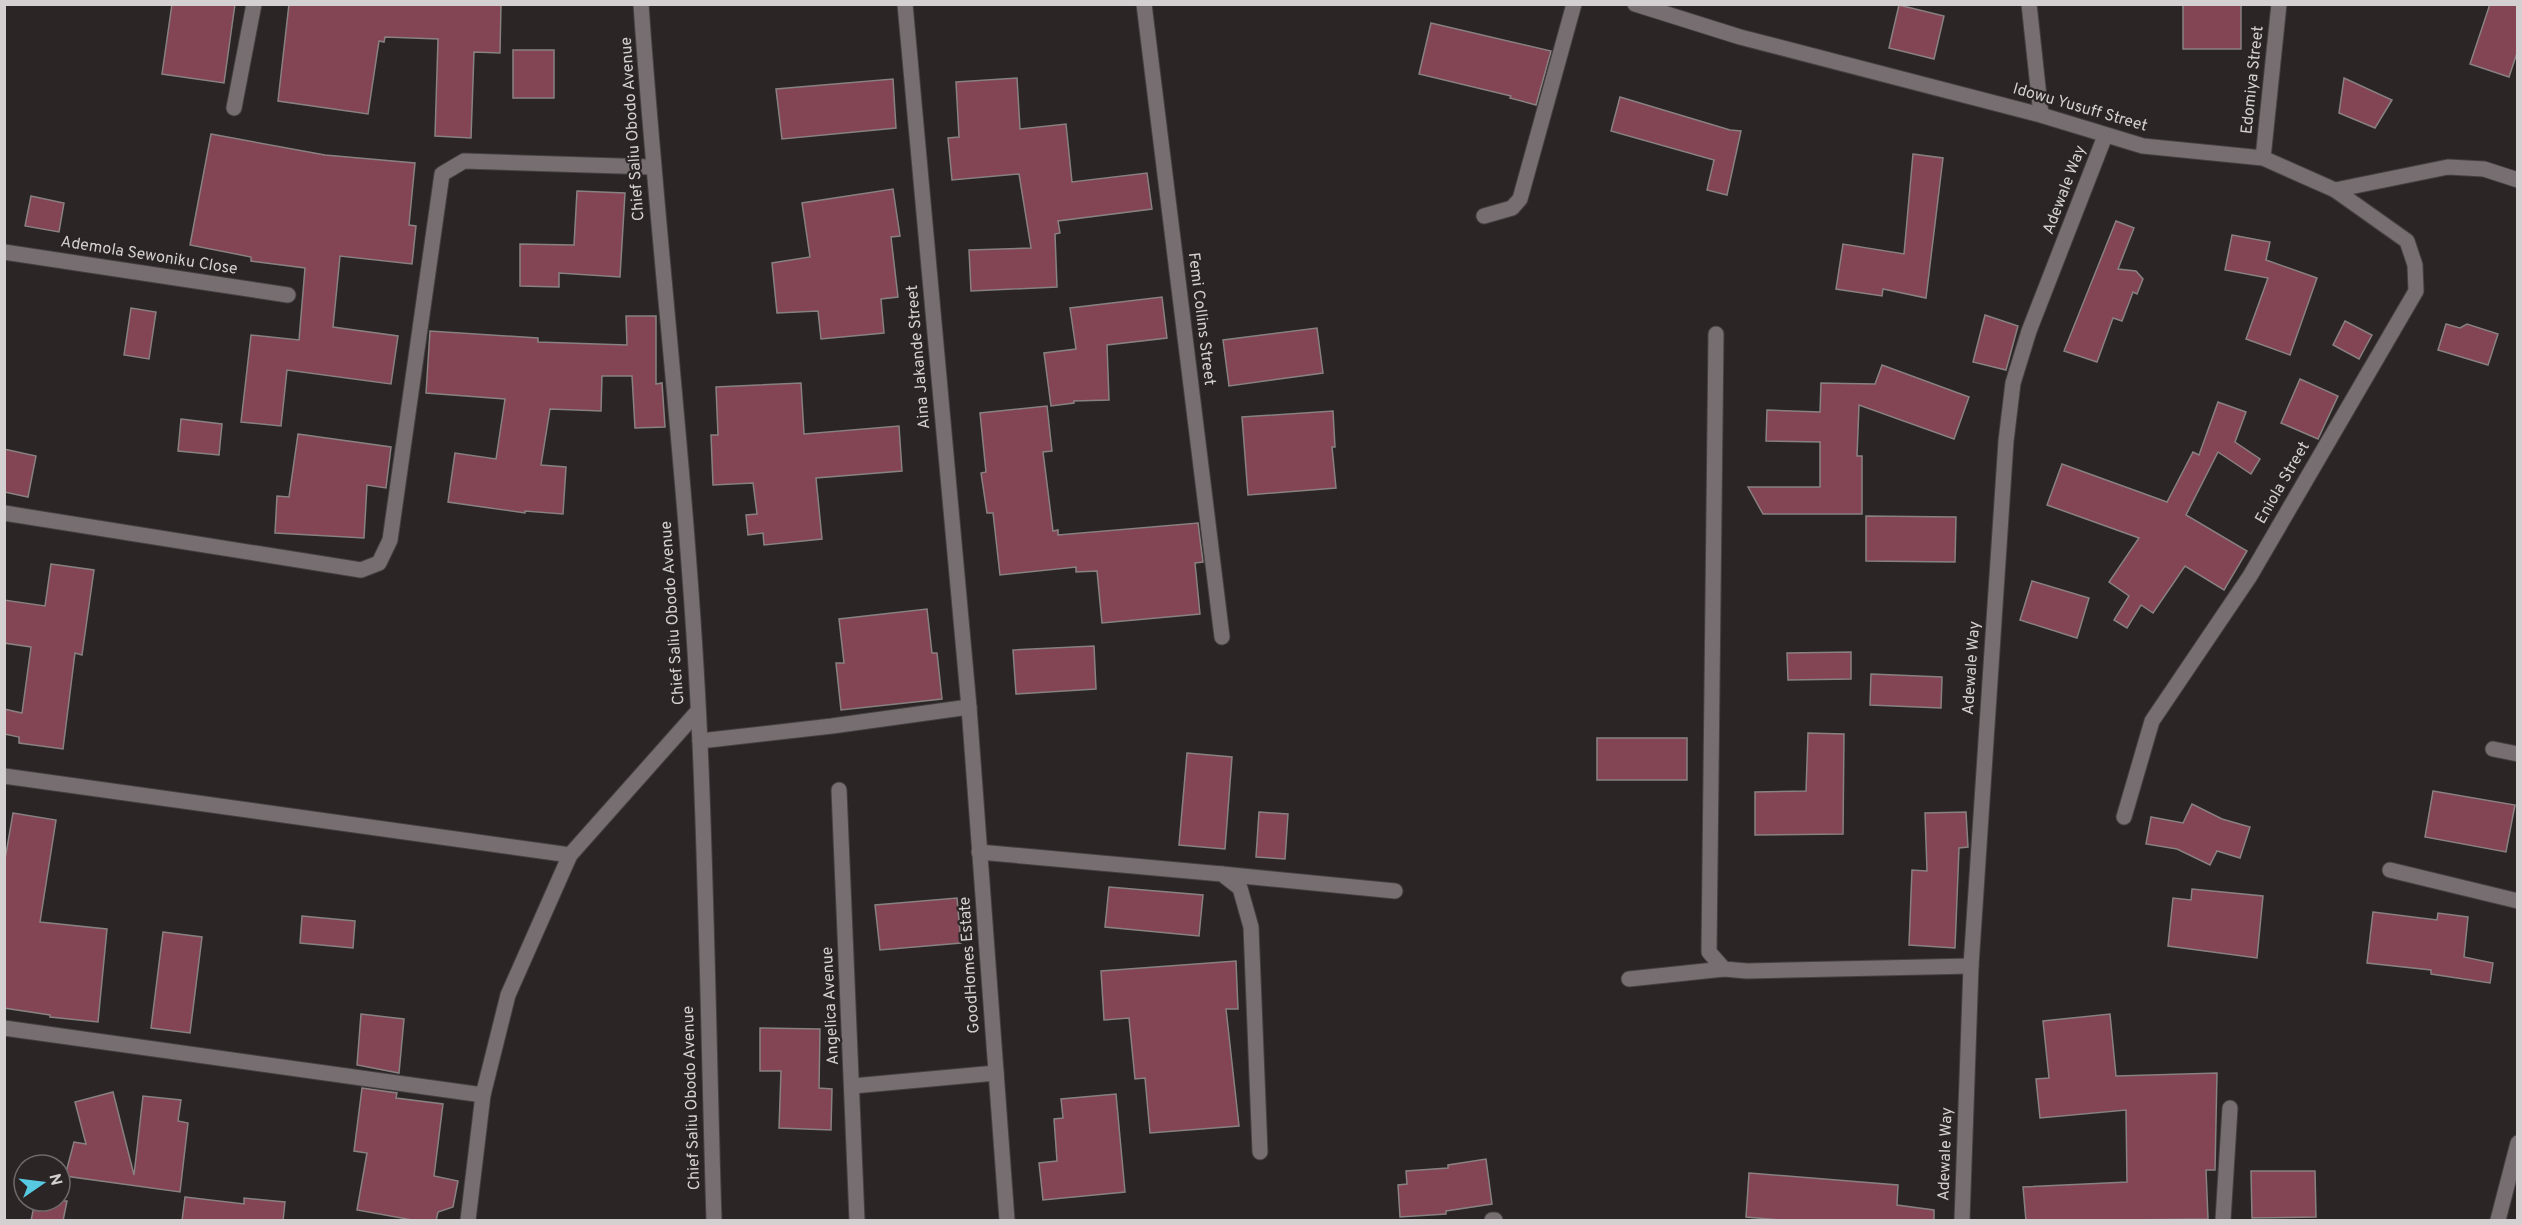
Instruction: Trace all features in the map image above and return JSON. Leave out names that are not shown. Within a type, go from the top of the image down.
[{"type":"street","points":[[234,108],[254,4]]},
{"type":"street","name":"Chief Saliu Obodo Avenue","points":[[641,4],[652,167],[686,527],[700,741],[714,1221]]},
{"type":"street","name":"Aina Jakande Street","points":[[905,4],[969,707]]},
{"type":"street","name":"Femi Collins Street","points":[[1144,4],[1222,637]]},
{"type":"street","points":[[1484,216],[1512,208],[1520,199],[1574,4]]},
{"type":"street","name":"Idowu Yusuff Street","points":[[1635,4],[1740,37],[2041,115],[2143,146],[2263,158],[2335,190]]},
{"type":"street","points":[[2029,4],[2041,115]]},
{"type":"street","name":"Edomiya Street","points":[[2263,158],[2279,4]]},
{"type":"street","name":"Adewale Way","points":[[1962,1221],[1971,966],[2006,441],[2013,383],[2029,331],[2106,136]]},
{"type":"street","points":[[4,513],[361,570],[380,562],[390,540],[441,174],[464,161],[652,167]]},
{"type":"street","points":[[2335,190],[2448,167],[2484,169],[2517,180]]},
{"type":"street","name":"Eniola Street","points":[[2124,817],[2152,721],[2250,576],[2416,291],[2415,265],[2407,241],[2335,190]]},
{"type":"street","name":"Ademola Sewoniku Close","points":[[4,252],[288,295]]},
{"type":"street","points":[[1716,334],[1709,952],[1724,969]]},
{"type":"street","points":[[700,741],[969,707]]},
{"type":"street","name":"GoodHomes Estate","points":[[969,707],[1007,1221]]},
{"type":"street","points":[[468,1221],[483,1095],[508,995],[570,855],[698,711]]},
{"type":"street","points":[[2493,748],[2517,754]]},
{"type":"street","points":[[4,776],[570,855]]},
{"type":"street","name":"Angelica Avenue","points":[[839,790],[857,1221]]},
{"type":"street","points":[[979,852],[1395,891]]},
{"type":"street","points":[[2390,870],[2517,901]]},
{"type":"street","points":[[1222,874],[1240,888],[1251,927],[1260,1152]]},
{"type":"street","points":[[1629,979],[1724,969],[1747,971],[1971,966]]},
{"type":"street","points":[[4,1028],[483,1095]]},
{"type":"street","points":[[853,1086],[996,1073]]},
{"type":"street","points":[[2223,1221],[2230,1108]]},
{"type":"street","points":[[2498,1221],[2517,1143]]},
{"type":"building","points":[[172,4],[235,4],[224,83],[162,74]]},
{"type":"building","points":[[289,4],[501,4],[500,53],[474,52],[471,138],[435,136],[438,39],[385,37],[384,42],[379,41],[368,114],[278,101]]},
{"type":"building","points":[[2183,4],[2241,4],[2241,49],[2183,49]]},
{"type":"building","points":[[2490,4],[2517,4],[2517,53],[2509,77],[2470,64]]},
{"type":"building","points":[[1899,5],[1944,16],[1934,59],[1889,48]]},
{"type":"building","points":[[1431,23],[1551,51],[1536,105],[1510,98],[1511,96],[1419,74]]},
{"type":"building","points":[[513,50],[554,50],[554,98],[513,98]]},
{"type":"building","points":[[1017,78],[1020,129],[1066,124],[1072,182],[1147,173],[1152,209],[1058,221],[1060,233],[1055,234],[1057,287],[971,291],[969,250],[1031,248],[1019,174],[952,180],[948,138],[959,137],[956,82]]},
{"type":"building","points":[[2344,78],[2392,100],[2375,128],[2339,113]]},
{"type":"building","points":[[893,79],[896,128],[782,139],[776,89]]},
{"type":"building","points":[[1620,97],[1730,130],[1741,131],[1727,195],[1707,190],[1714,160],[1611,131]]},
{"type":"building","points":[[211,134],[325,155],[415,163],[409,225],[416,226],[412,264],[340,256],[333,327],[398,336],[391,384],[287,370],[281,426],[241,422],[251,335],[299,340],[305,268],[251,261],[251,257],[190,245]]},
{"type":"building","points":[[1913,154],[1943,158],[1926,298],[1883,289],[1882,296],[1836,289],[1843,244],[1904,254]]},
{"type":"building","points":[[893,189],[900,236],[891,237],[898,297],[881,299],[884,333],[821,339],[818,311],[777,313],[772,263],[810,257],[802,203]]},
{"type":"building","points":[[577,191],[625,193],[620,277],[559,273],[559,287],[520,286],[520,244],[574,245]]},
{"type":"building","points":[[31,196],[64,203],[59,232],[25,226]]},
{"type":"building","points":[[2116,221],[2134,228],[2118,269],[2136,271],[2143,279],[2137,294],[2133,292],[2122,321],[2113,318],[2097,362],[2064,351]]},
{"type":"building","points":[[2232,235],[2270,242],[2266,260],[2317,278],[2290,355],[2246,339],[2268,278],[2225,270]]},
{"type":"building","points":[[1162,297],[1167,338],[1107,345],[1109,400],[1074,401],[1074,403],[1051,406],[1044,353],[1076,349],[1070,308]]},
{"type":"building","points":[[131,308],[156,312],[149,359],[124,355]]},
{"type":"building","points":[[1985,315],[2018,326],[2006,370],[1973,362]]},
{"type":"building","points":[[626,316],[656,316],[656,384],[662,383],[665,427],[635,428],[632,376],[602,376],[601,411],[550,409],[541,465],[566,467],[563,514],[525,511],[525,513],[448,502],[455,453],[496,459],[505,399],[426,393],[430,331],[538,338],[538,342],[627,345]]},
{"type":"building","points":[[2345,321],[2372,335],[2359,359],[2333,345]]},
{"type":"building","points":[[2446,324],[2460,328],[2467,324],[2498,334],[2488,365],[2438,350]]},
{"type":"building","points":[[1317,328],[1323,373],[1229,386],[1223,340]]},
{"type":"building","points":[[1882,365],[1969,397],[1954,439],[1859,405],[1857,456],[1862,456],[1862,514],[1763,514],[1748,487],[1820,487],[1820,442],[1766,441],[1767,410],[1820,412],[1821,383],[1875,384]]},
{"type":"building","points":[[2300,379],[2338,396],[2318,439],[2281,423]]},
{"type":"building","points":[[801,383],[804,434],[899,426],[902,471],[816,478],[822,539],[764,545],[763,533],[748,535],[746,515],[757,514],[753,483],[713,485],[711,435],[718,435],[716,387]]},
{"type":"building","points":[[2218,402],[2246,412],[2235,442],[2260,459],[2251,474],[2218,452],[2186,515],[2247,551],[2224,590],[2185,566],[2153,613],[2141,605],[2127,628],[2114,620],[2129,596],[2109,582],[2139,538],[2047,505],[2062,464],[2167,502],[2193,452],[2199,455]]},
{"type":"building","points":[[1047,406],[1052,451],[1043,452],[1053,531],[1058,530],[1058,535],[1198,523],[1203,562],[1195,563],[1200,614],[1102,623],[1097,571],[1076,572],[1076,567],[1000,575],[993,513],[987,513],[981,473],[986,472],[980,413]]},
{"type":"building","points":[[1333,411],[1335,447],[1332,447],[1336,488],[1248,495],[1242,417]]},
{"type":"building","points":[[181,419],[222,424],[219,455],[178,451]]},
{"type":"building","points":[[298,434],[391,447],[386,488],[367,485],[364,538],[275,533],[277,496],[289,497]]},
{"type":"building","points":[[4,449],[36,456],[28,497],[4,492]]},
{"type":"building","points":[[1866,516],[1956,517],[1955,562],[1866,561]]},
{"type":"building","points":[[51,564],[94,570],[82,655],[75,653],[63,749],[19,743],[19,737],[4,734],[4,709],[22,713],[31,647],[4,643],[4,600],[45,606]]},
{"type":"building","points":[[2032,581],[2089,598],[2077,638],[2020,620]]},
{"type":"building","points":[[927,609],[932,653],[937,653],[942,699],[841,710],[836,663],[844,663],[839,619]]},
{"type":"building","points":[[1094,646],[1096,689],[1016,694],[1013,650]]},
{"type":"building","points":[[1851,652],[1851,679],[1788,680],[1787,653]]},
{"type":"building","points":[[1871,674],[1942,677],[1941,708],[1870,705]]},
{"type":"building","points":[[1808,733],[1844,734],[1843,834],[1755,835],[1755,792],[1806,791]]},
{"type":"building","points":[[1597,738],[1687,738],[1687,780],[1597,780]]},
{"type":"building","points":[[1187,753],[1232,757],[1225,849],[1179,845]]},
{"type":"building","points":[[2433,791],[2515,805],[2506,852],[2425,837]]},
{"type":"building","points":[[2192,804],[2222,819],[2250,827],[2240,858],[2217,851],[2210,865],[2177,849],[2146,844],[2151,817],[2183,823]]},
{"type":"building","points":[[1259,812],[1288,814],[1285,859],[1256,857]]},
{"type":"building","points":[[1966,812],[1968,847],[1959,848],[1955,948],[1909,945],[1912,870],[1927,871],[1925,813]]},
{"type":"building","points":[[13,813],[56,820],[40,922],[107,929],[98,1022],[50,1017],[50,1015],[4,1008],[4,865]]},
{"type":"building","points":[[1109,887],[1203,895],[1199,936],[1105,927]]},
{"type":"building","points":[[2192,889],[2263,896],[2257,958],[2168,946],[2173,898],[2191,900]]},
{"type":"building","points":[[957,898],[961,943],[880,950],[875,905]]},
{"type":"building","points":[[2373,912],[2437,920],[2438,913],[2468,917],[2464,957],[2493,963],[2490,983],[2431,974],[2431,970],[2367,963]]},
{"type":"building","points":[[302,916],[355,921],[353,948],[300,943]]},
{"type":"building","points":[[163,932],[202,937],[190,1033],[151,1028]]},
{"type":"building","points":[[1236,961],[1238,1009],[1226,1009],[1239,1126],[1150,1133],[1145,1078],[1135,1079],[1129,1018],[1104,1020],[1101,971]]},
{"type":"building","points":[[361,1014],[404,1019],[399,1073],[357,1065]]},
{"type":"building","points":[[2110,1014],[2116,1076],[2217,1073],[2215,1170],[2206,1170],[2208,1219],[2026,1221],[2023,1187],[2127,1182],[2126,1110],[2040,1118],[2036,1079],[2049,1078],[2043,1021]]},
{"type":"building","points":[[760,1028],[820,1029],[819,1088],[832,1089],[831,1130],[779,1128],[781,1071],[760,1071]]},
{"type":"building","points":[[362,1088],[397,1093],[396,1098],[443,1104],[434,1176],[458,1181],[453,1207],[438,1212],[436,1221],[418,1221],[357,1210],[367,1153],[354,1151]]},
{"type":"building","points":[[113,1092],[134,1175],[143,1096],[181,1100],[178,1121],[188,1123],[180,1192],[72,1177],[71,1153],[74,1142],[86,1144],[75,1102]]},
{"type":"building","points":[[1116,1094],[1125,1192],[1043,1200],[1039,1163],[1057,1161],[1054,1119],[1063,1118],[1061,1099]]},
{"type":"building","points":[[1486,1159],[1492,1204],[1446,1211],[1446,1214],[1400,1217],[1398,1185],[1407,1184],[1406,1171],[1448,1168],[1448,1165]]},
{"type":"building","points":[[2251,1171],[2315,1171],[2316,1217],[2252,1218]]},
{"type":"building","points":[[1749,1173],[1898,1185],[1897,1205],[1934,1210],[1934,1221],[1790,1221],[1746,1217]]},
{"type":"building","points":[[185,1197],[244,1204],[244,1198],[285,1202],[283,1221],[182,1221]]},
{"type":"building","points":[[33,1213],[65,1213],[63,1221],[31,1221]]}]
